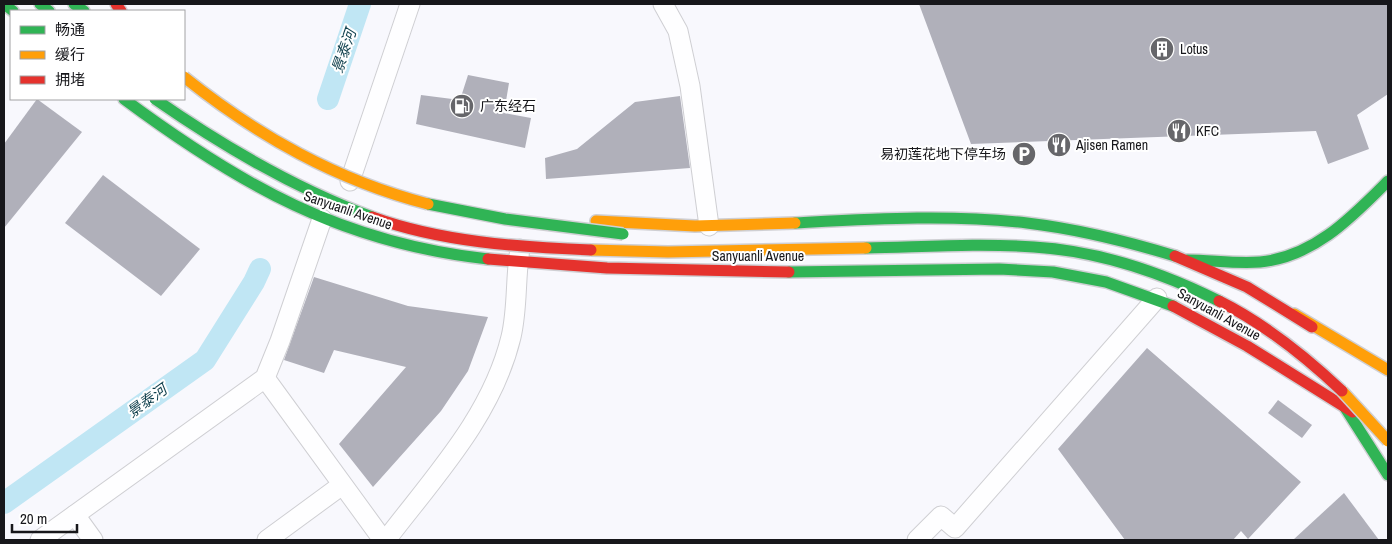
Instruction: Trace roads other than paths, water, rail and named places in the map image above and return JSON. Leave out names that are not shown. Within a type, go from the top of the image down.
[{"type":"main road","points":[[185,79],[261,134],[302,158],[367,185],[435,206],[631,235]]},
{"type":"main road","name":"Sanyuanli Avenue","points":[[185,90],[245,130],[291,156],[350,181],[457,206],[538,218],[709,226],[902,220],[965,220],[1027,223],[1081,231],[1138,244],[1187,260],[1272,300],[1385,375]]},
{"type":"main road","name":"Sanyuanli Avenue","points":[[125,100],[201,155],[239,178],[322,220],[391,241],[517,264],[714,271],[1023,269],[1081,277],[1157,298],[1217,326],[1344,406],[1388,440]]},
{"type":"main road","points":[[156,100],[220,145],[295,185],[374,218],[467,240],[545,248],[649,251],[1009,245],[1075,252],[1140,267],[1208,294],[1268,329],[1328,375],[1388,440]]},
{"type":"main road","points":[[1187,260],[1261,262],[1290,256],[1320,243],[1347,221],[1388,181]]},
{"type":"main road","points":[[668,240],[792,250]]},
{"type":"main road","points":[[1344,406],[1388,475]]},
{"type":"street","points":[[350,181],[410,4]]},
{"type":"street","points":[[663,4],[678,31],[690,86],[709,226]]},
{"type":"street","points":[[264,378],[384,540],[468,431],[496,384],[512,334],[516,303],[517,264],[521,245],[530,227],[538,218]]},
{"type":"street","points":[[40,540],[264,378],[280,341],[322,220]]},
{"type":"street","points":[[918,540],[941,516],[955,528],[1157,298]]},
{"type":"street","points":[[1344,406],[1388,461]]},
{"type":"street","points":[[267,540],[342,485]]},
{"type":"street","points":[[75,515],[93,540]]},
{"type":"waterway","name":"景泰河","points":[[328,99],[360,4]]},
{"type":"waterway","name":"景泰河","points":[[4,503],[205,360],[254,282],[260,269]]},
{"type":"place","name":"Lotus","points":[[1162,49]]},
{"type":"place","name":"广东经石","points":[[462,106]]},
{"type":"place","name":"KFC","points":[[1179,131]]},
{"type":"place","name":"Ajisen Ramen","points":[[1059,145]]},
{"type":"place","name":"易初莲花地下停车场","points":[[1024,154]]}]
